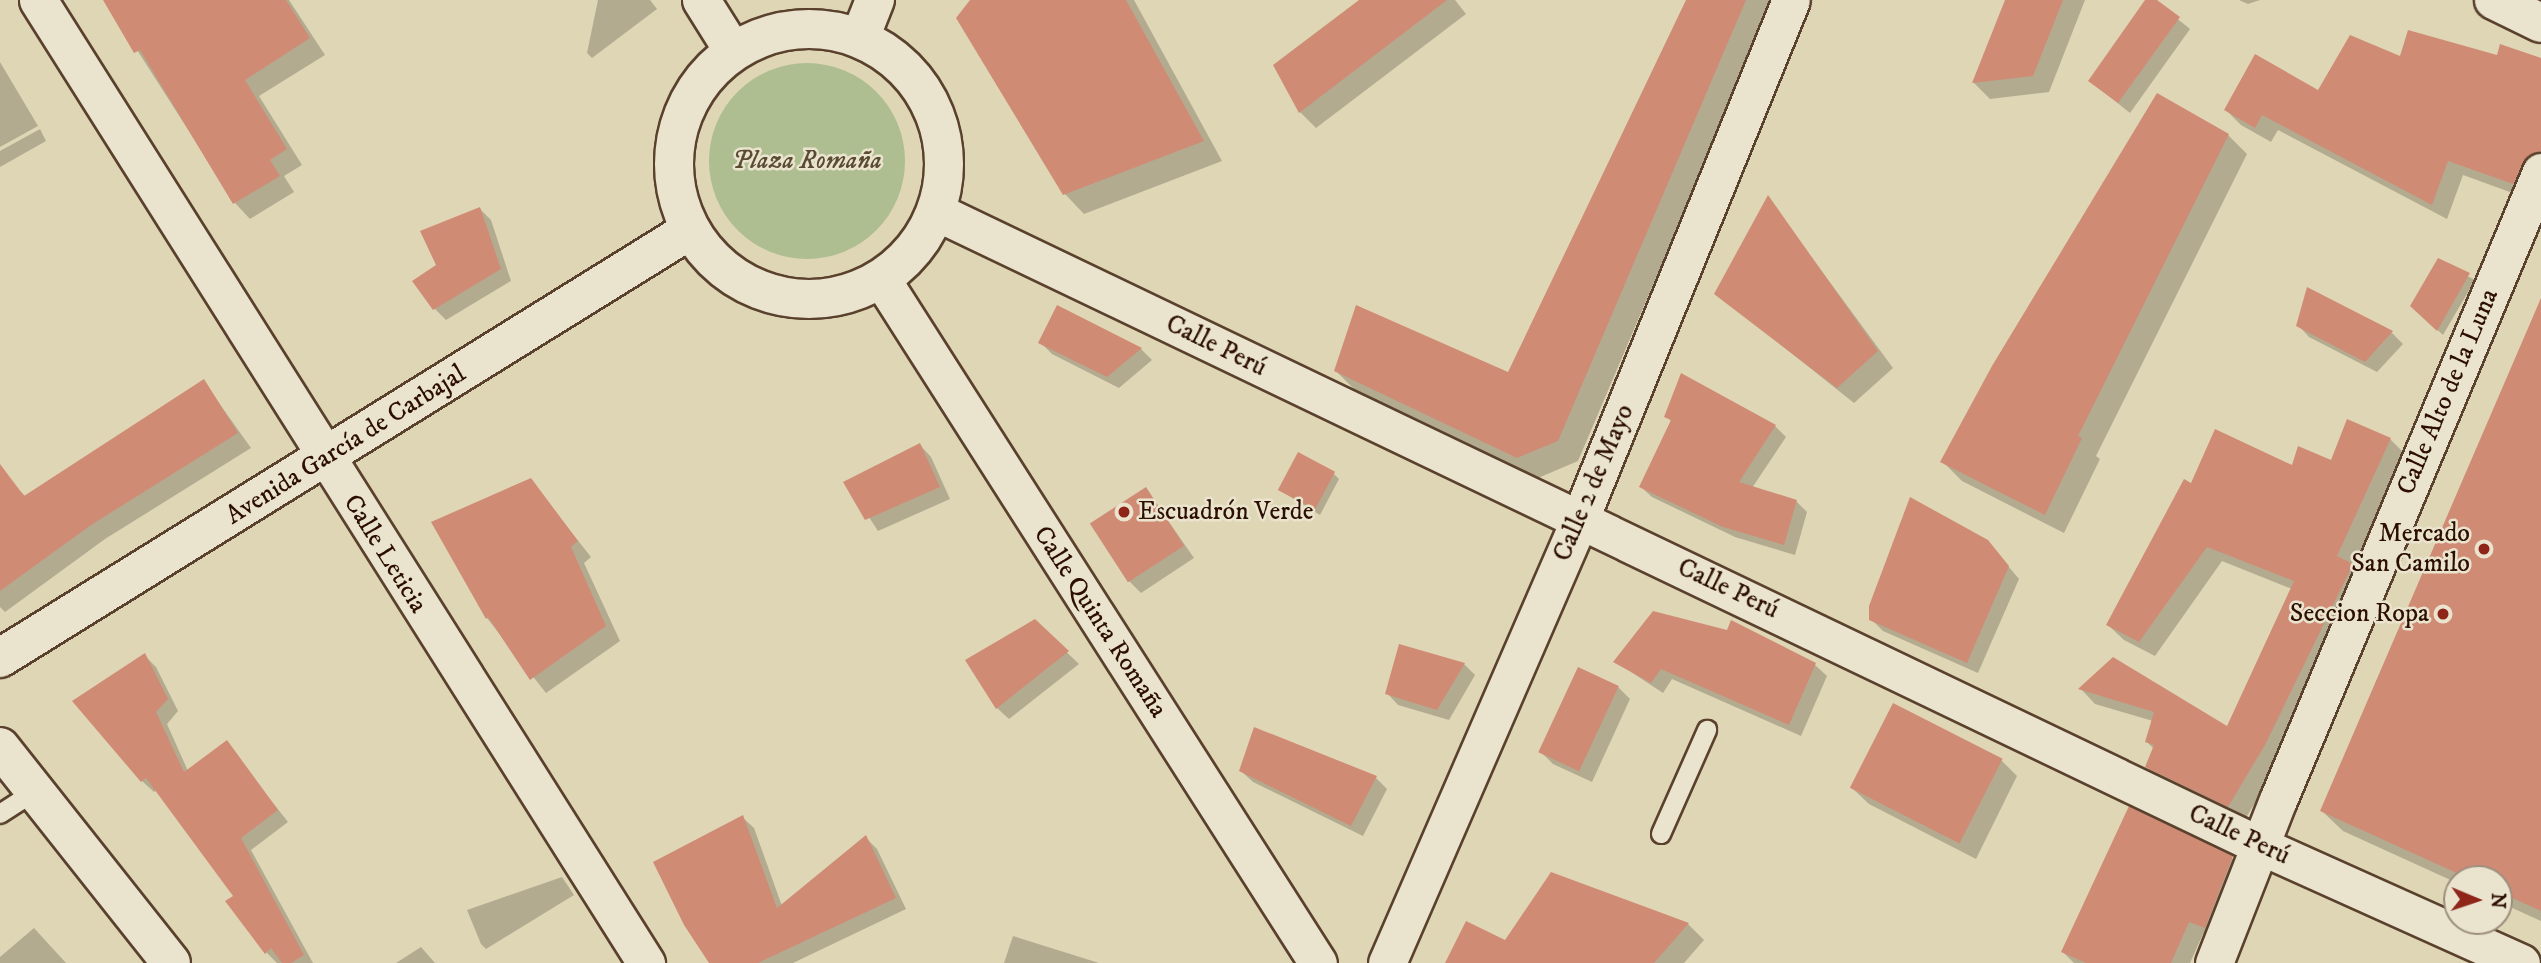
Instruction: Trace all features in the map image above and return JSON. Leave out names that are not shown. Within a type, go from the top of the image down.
[{"type":"street","name":"Calle Leticia","points":[[38,0],[325,459],[646,963]]},
{"type":"street","points":[[701,0],[733,51]]},
{"type":"street","points":[[860,38],[875,0]]},
{"type":"street","name":"Calle 2 de Mayo","points":[[1388,963],[1579,521],[1791,0]]},
{"type":"street","points":[[2494,0],[2541,23]]},
{"type":"street","points":[[817,27],[860,38],[897,59],[923,90],[940,129],[943,150],[945,171],[937,212],[916,248],[882,280],[845,296],[800,301],[756,290],[718,266],[690,230],[676,192],[677,139],[683,113],[703,78],[733,51],[773,33],[817,27]]},
{"type":"street","name":"Calle Alto de la Luna","points":[[2214,963],[2541,172]]},
{"type":"street","name":"Calle Perú","points":[[937,212],[1579,521],[1764,604],[2261,846],[2521,963]]},
{"type":"street","name":"Avenida García de Carbajal","points":[[0,658],[325,459],[690,230]]},
{"type":"street","name":"Calle Quinta Romaña","points":[[882,280],[1318,963]]},
{"type":"street","points":[[0,747],[171,963]]},
{"type":"lane","points":[[1661,834],[1707,730]]},
{"type":"lane","points":[[0,814],[34,792]]},
{"type":"green space","name":"Plaza Romaña","points":[[807,63],[844,71],[876,92],[897,124],[905,161],[897,198],[876,230],[844,251],[807,259],[770,251],[738,230],[717,198],[709,161],[717,124],[738,92],[770,71]]},
{"type":"building","points":[[103,0],[286,0],[310,38],[245,80],[287,149],[270,160],[280,176],[233,204],[140,50],[134,53]]},
{"type":"building","points":[[970,0],[1126,0],[1204,141],[1063,195],[956,18]]},
{"type":"building","points":[[1359,0],[1447,0],[1299,113],[1273,65]]},
{"type":"building","points":[[1686,0],[1746,0],[1558,441],[1517,458],[1334,371],[1356,305],[1508,372]]},
{"type":"building","points":[[2005,0],[2063,0],[2033,76],[1972,83]]},
{"type":"building","points":[[2145,0],[2157,0],[2180,17],[2118,103],[2088,81]]},
{"type":"building","points":[[2408,30],[2497,55],[2500,44],[2541,58],[2541,151],[2528,156],[2513,184],[2448,161],[2432,205],[2262,115],[2255,128],[2224,110],[2255,54],[2318,90],[2350,35],[2400,56]]},
{"type":"building","points":[[2157,93],[2229,134],[2078,436],[2082,438],[2045,515],[1940,462],[1992,366]]},
{"type":"building","points":[[1768,195],[1878,351],[1837,388],[1714,294]]},
{"type":"building","points":[[480,207],[501,269],[433,310],[412,281],[436,265],[420,231]]},
{"type":"building","points":[[2438,258],[2470,273],[2437,331],[2410,306]]},
{"type":"building","points":[[2307,287],[2393,331],[2365,362],[2296,326]]},
{"type":"building","name":"Mercado San Camilo","points":[[2541,298],[2541,911],[2513,898],[2513,865],[2443,867],[2320,811]]},
{"type":"building","points":[[1057,305],[1142,348],[1107,377],[1038,343]]},
{"type":"building","points":[[1681,373],[1776,425],[1739,482],[1797,500],[1784,545],[1723,527],[1639,487],[1671,420],[1664,417]]},
{"type":"building","points":[[204,379],[238,433],[91,525],[0,591],[0,464],[24,496]]},
{"type":"building","points":[[2347,419],[2391,438],[2337,556],[2353,564],[2265,745],[2228,807],[2145,767],[2154,745],[2145,742],[2154,712],[2078,689],[2113,657],[2227,726],[2294,581],[2207,547],[2139,642],[2106,625],[2184,479],[2191,483],[2215,429],[2292,465],[2298,446],[2331,460]]},
{"type":"building","points":[[920,443],[940,487],[865,520],[843,482]]},
{"type":"building","points":[[1298,452],[1335,472],[1315,510],[1278,490]]},
{"type":"building","points":[[531,478],[578,541],[571,547],[606,626],[530,680],[488,617],[486,619],[431,522]]},
{"type":"building","points":[[1146,487],[1184,546],[1128,582],[1090,523]]},
{"type":"building","points":[[1910,497],[1988,540],[2009,566],[1967,663],[1869,620],[1869,606]]},
{"type":"building","points":[[1653,611],[1727,630],[1731,620],[1816,663],[1789,725],[1661,669],[1651,683],[1613,662]]},
{"type":"building","points":[[1035,619],[1069,651],[996,709],[965,660]]},
{"type":"building","points":[[1399,644],[1465,663],[1437,710],[1385,694]]},
{"type":"building","points":[[145,653],[168,699],[156,712],[184,772],[227,740],[278,810],[241,838],[304,955],[291,963],[282,963],[271,948],[265,954],[225,901],[233,896],[146,778],[141,782],[72,701]]},
{"type":"building","points":[[1578,667],[1619,686],[1579,771],[1538,752]]},
{"type":"building","points":[[1893,703],[2003,759],[1959,843],[1850,788]]},
{"type":"building","points":[[1254,727],[1377,776],[1351,826],[1239,771]]},
{"type":"building","points":[[2129,806],[2233,856],[2205,928],[2189,922],[2171,963],[2086,963],[2061,952]]},
{"type":"building","points":[[743,815],[777,908],[866,835],[896,898],[758,963],[709,963],[684,925],[653,862]]},
{"type":"building","points":[[1551,872],[1689,923],[1654,963],[1445,963],[1466,921],[1505,940]]},
{"type":"place","name":"Escuadrón Verde","points":[[1124,512]]},
{"type":"place","name":"Mercado San Camilo","points":[[2484,549]]},
{"type":"place","name":"Seccion Ropa","points":[[2443,614]]}]
